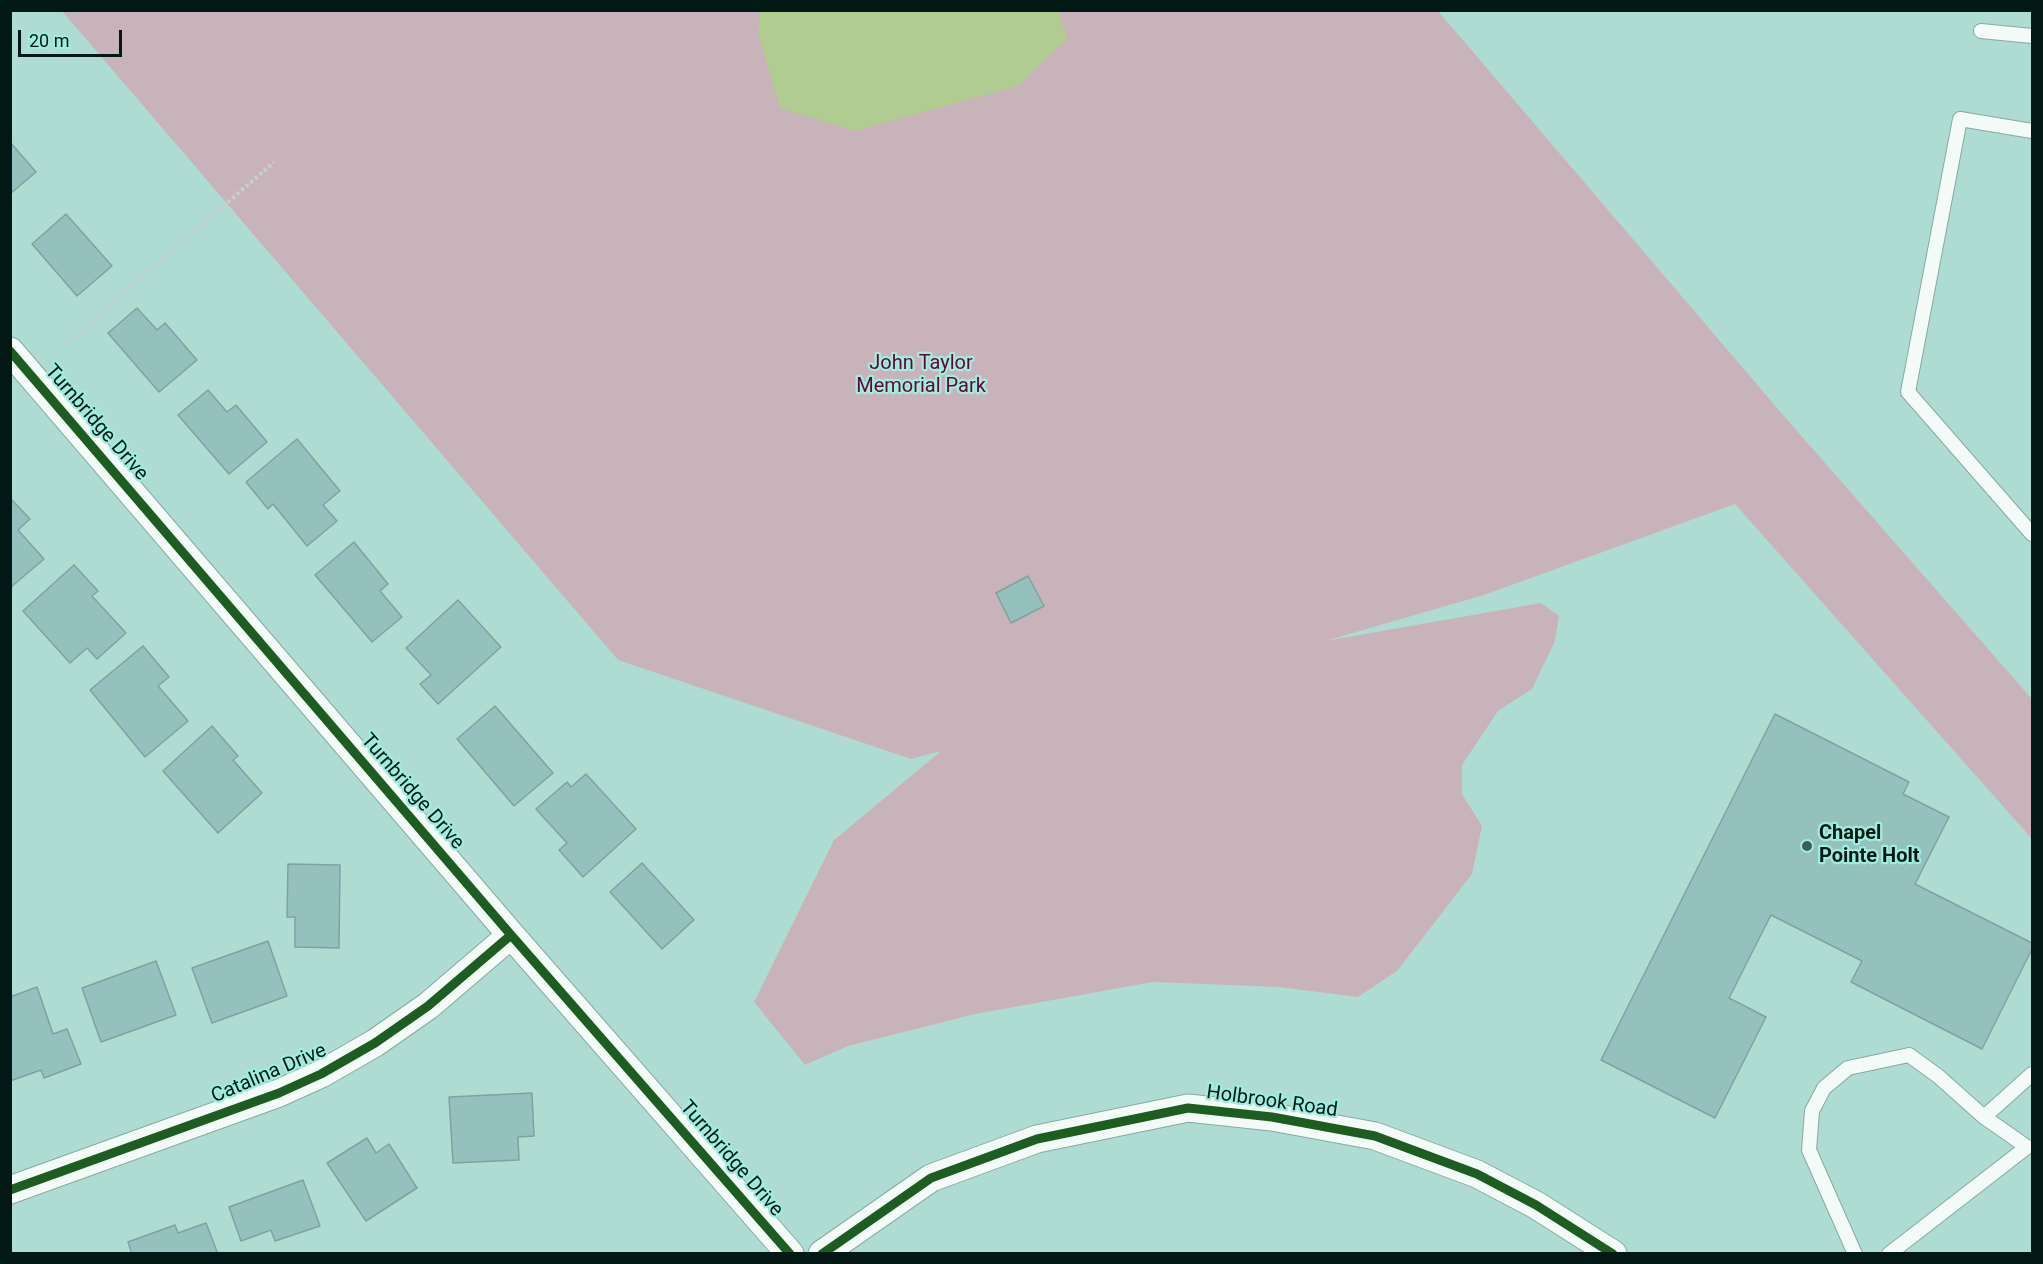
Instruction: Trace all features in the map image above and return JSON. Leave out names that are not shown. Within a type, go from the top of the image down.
[{"type":"street","name":"Turnbridge Drive","points":[[10,351],[511,935],[790,1254]]},
{"type":"street","name":"Catalina Drive","points":[[10,1190],[279,1093],[321,1074],[375,1043],[428,1006],[511,935]]},
{"type":"street","name":"Holbrook Road","points":[[822,1254],[931,1178],[1037,1140],[1188,1108],[1272,1117],[1376,1136],[1477,1174],[1536,1205],[1613,1254]]},
{"type":"lane","points":[[1981,31],[2032,36]]},
{"type":"lane","points":[[2032,131],[1960,119],[1908,392],[2032,534]]},
{"type":"lane","points":[[1855,1254],[1809,1150],[1812,1111],[1824,1088],[1848,1068],[1909,1054],[1938,1076],[1984,1117],[2030,1150],[1889,1254]]},
{"type":"lane","points":[[1984,1117],[2032,1074]]},
{"type":"path","points":[[65,344],[274,162]]},
{"type":"green space","name":"John Taylor Memorial Park","points":[[62,11],[1438,11],[1790,423],[2032,699],[2032,839],[1735,504],[1484,595],[1325,641],[1541,603],[1559,616],[1555,641],[1532,689],[1498,711],[1462,765],[1462,794],[1482,826],[1472,874],[1397,971],[1358,997],[1279,987],[1153,982],[975,1014],[848,1046],[805,1065],[754,1002],[834,840],[941,751],[911,759],[618,660]]},
{"type":"shaded area","points":[[760,11],[1058,11],[1067,39],[1018,86],[855,131],[780,108],[758,33]]},
{"type":"building","points":[[10,142],[36,172],[10,194]]},
{"type":"building","points":[[66,214],[112,266],[77,296],[32,244]]},
{"type":"building","points":[[137,308],[157,330],[165,323],[197,360],[159,392],[108,333]]},
{"type":"building","points":[[208,390],[227,412],[236,405],[267,442],[229,474],[178,415]]},
{"type":"building","points":[[297,439],[340,491],[323,505],[337,521],[307,546],[273,504],[268,509],[246,482]]},
{"type":"building","points":[[10,498],[30,519],[18,530],[44,559],[10,588]]},
{"type":"building","points":[[354,542],[388,584],[380,591],[402,617],[372,642],[315,575]]},
{"type":"building","points":[[74,565],[98,591],[92,596],[126,633],[97,659],[87,648],[70,663],[23,611]]},
{"type":"building","points":[[1028,576],[1044,606],[1011,623],[996,593]]},
{"type":"building","points":[[458,600],[501,647],[438,704],[420,684],[431,675],[406,648]]},
{"type":"building","points":[[143,646],[169,677],[158,686],[188,721],[145,757],[90,690]]},
{"type":"building","points":[[495,706],[553,773],[514,806],[457,739]]},
{"type":"building","points":[[1775,714],[1909,782],[1903,794],[1949,817],[1915,884],[2032,943],[2032,949],[1982,1049],[1851,982],[1862,961],[1771,915],[1729,998],[1766,1017],[1715,1118],[1601,1060]]},
{"type":"building","points":[[212,726],[238,756],[233,760],[262,793],[218,833],[163,771]]},
{"type":"building","points":[[586,774],[636,829],[583,877],[559,850],[567,843],[536,809],[567,782],[571,787]]},
{"type":"building","points":[[642,863],[694,920],[662,949],[610,892]]},
{"type":"building","points":[[288,864],[340,865],[339,948],[295,947],[295,917],[287,917]]},
{"type":"building","points":[[268,941],[287,996],[212,1023],[192,968]]},
{"type":"building","points":[[156,961],[176,1015],[101,1042],[82,988]]},
{"type":"building","points":[[37,987],[53,1034],[67,1029],[81,1064],[44,1078],[41,1070],[10,1081],[10,997]]},
{"type":"building","points":[[532,1093],[534,1136],[518,1137],[519,1160],[453,1163],[449,1097]]},
{"type":"building","points":[[367,1138],[376,1153],[389,1144],[417,1188],[366,1221],[327,1163]]},
{"type":"building","points":[[303,1180],[320,1226],[275,1241],[271,1230],[241,1241],[229,1207]]},
{"type":"building","points":[[206,1223],[218,1254],[132,1254],[128,1242],[175,1225],[178,1233]]},
{"type":"cycle path","points":[[10,351],[511,935],[790,1254]]},
{"type":"cycle path","points":[[10,1190],[279,1093],[321,1074],[375,1043],[428,1006],[511,935]]},
{"type":"cycle path","points":[[822,1254],[931,1178],[1037,1139],[1188,1108],[1272,1117],[1375,1136],[1477,1174],[1536,1205],[1613,1254]]},
{"type":"place","name":"Chapel Pointe Holt","points":[[1807,846]]}]
